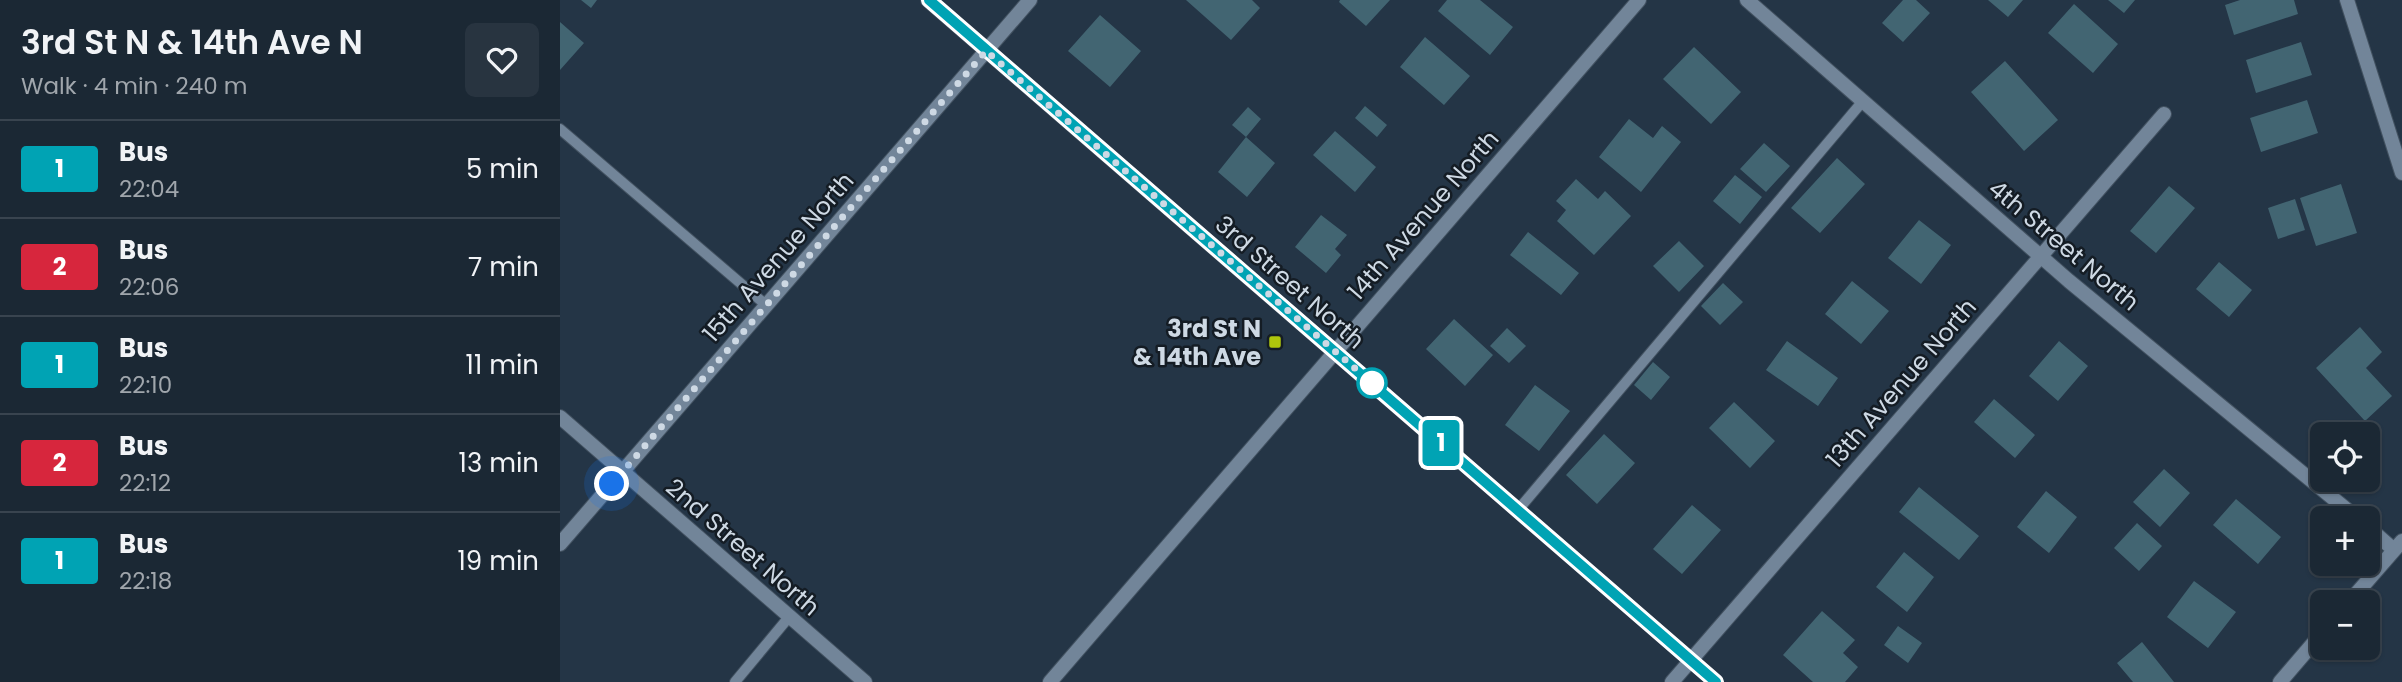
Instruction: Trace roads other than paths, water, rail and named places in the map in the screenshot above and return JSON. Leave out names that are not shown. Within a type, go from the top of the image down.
[{"type":"street","name":"3rd Street North","points":[[929,0],[1716,682]]},
{"type":"street","name":"15th Avenue North","points":[[560,544],[1030,0]]},
{"type":"street","name":"14th Avenue North","points":[[1050,682],[1639,0]]},
{"type":"street","name":"4th Street North","points":[[1747,0],[2041,256],[2343,506]]},
{"type":"street","points":[[2347,0],[2402,173]]},
{"type":"street","name":"13th Avenue North","points":[[1672,682],[2164,114]]},
{"type":"street","name":"2nd Street North","points":[[560,417],[865,682]]},
{"type":"street","points":[[2359,590],[2398,545],[2380,534]]},
{"type":"street","points":[[2280,682],[2310,647]]},
{"type":"lane","points":[[1518,510],[1863,102]]},
{"type":"lane","points":[[560,129],[766,305]]},
{"type":"lane","points":[[735,682],[789,617]]},
{"type":"place","name":"3rd St N & 14th Ave","points":[[1275,342]]}]
